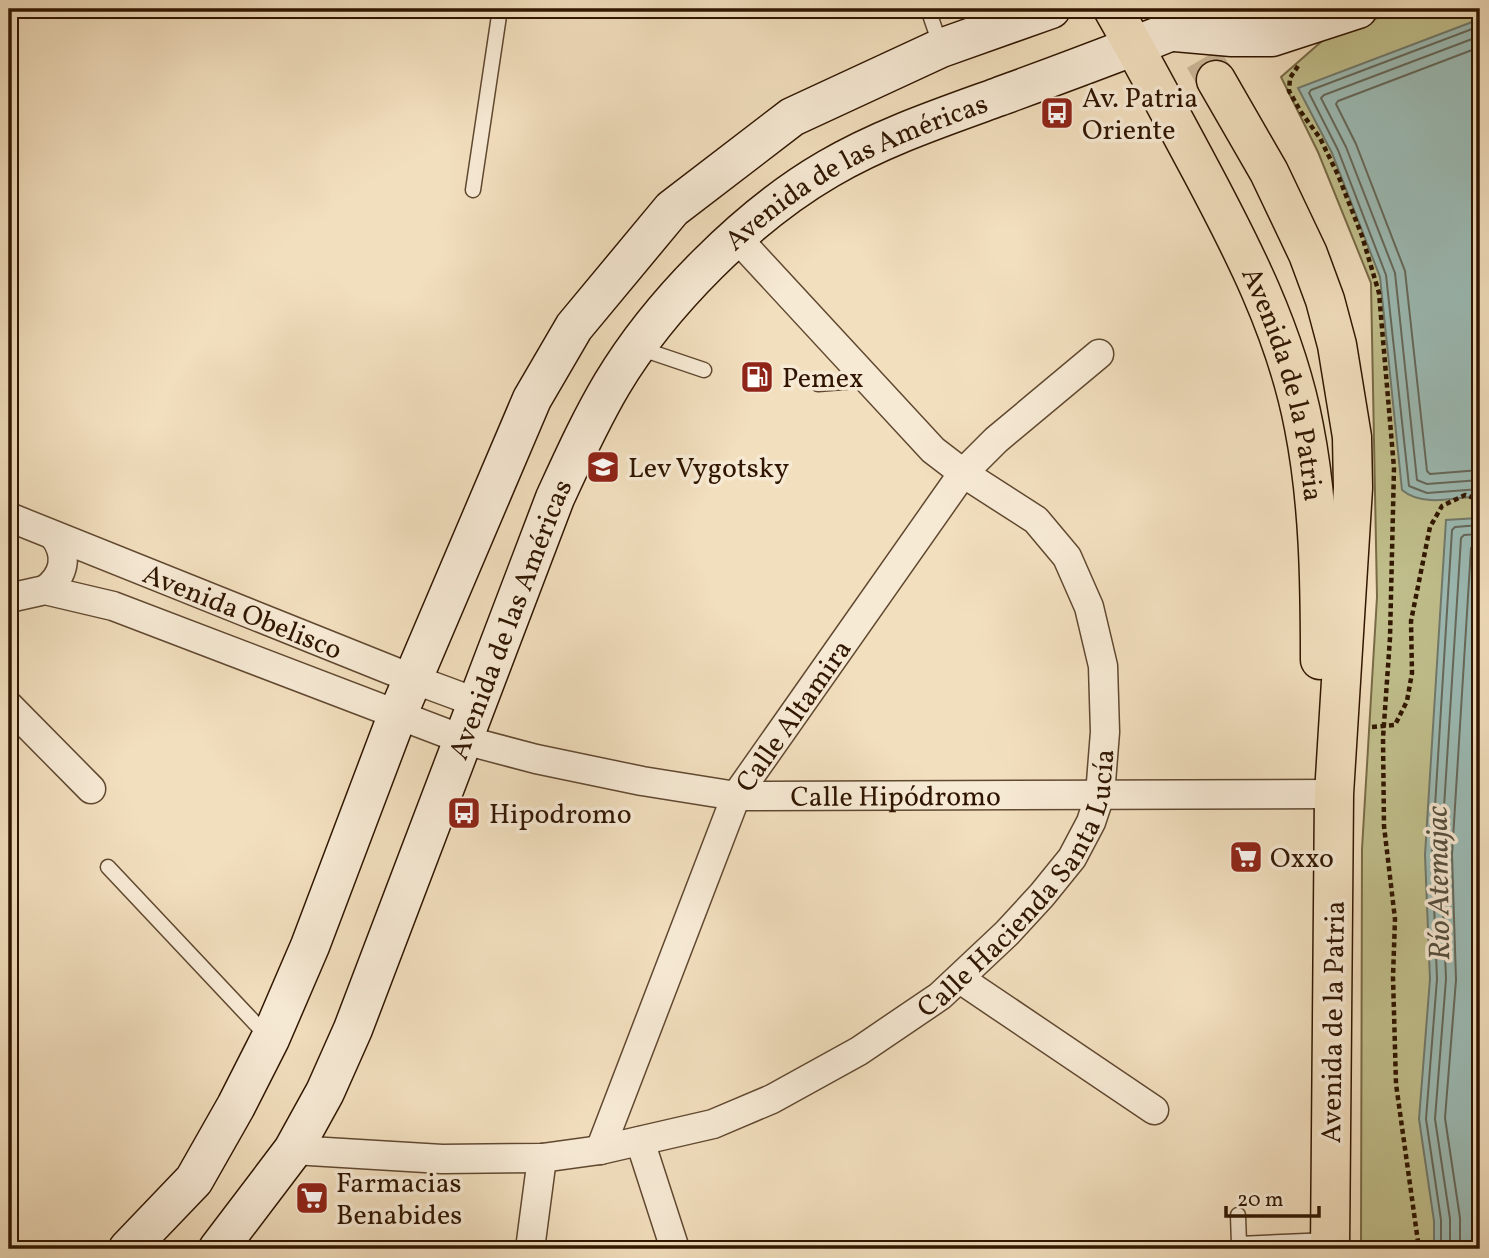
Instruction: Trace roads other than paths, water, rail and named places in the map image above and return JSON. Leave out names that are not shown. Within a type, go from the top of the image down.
[{"type":"main road","points":[[128,1249],[194,1180],[270,1039],[310,946],[397,716],[532,399],[574,327],[672,209],[792,117],[941,48],[1051,9]]},
{"type":"main road","name":"Avenida de la Patria","points":[[1113,9],[1241,246],[1266,299],[1286,357],[1304,427],[1314,496],[1321,695],[1334,794]]},
{"type":"main road","name":"Avenida de las Américas","points":[[218,1249],[293,1150],[326,1092],[353,1029],[555,498],[592,419],[614,381],[688,285],[737,238],[787,196],[827,169],[871,146],[1225,9]]},
{"type":"main road","points":[[1173,31],[1232,37],[1272,37],[1358,9]]},
{"type":"main road","name":"Avenida de la Patria","points":[[1216,80],[1269,172],[1325,300],[1337,345],[1352,436],[1353,488],[1334,794],[1330,1244]]},
{"type":"street","name":"Calle Hacienda Santa Lucía","points":[[293,1150],[442,1159],[542,1158],[600,1150],[713,1124],[772,1099],[859,1051],[940,996],[1007,933],[1072,858],[1091,822],[1100,795],[1105,732],[1103,666],[1089,607],[1067,557],[1036,520],[963,473],[933,450],[737,238]]},
{"type":"street","name":"Calle Altamira","points":[[600,1150],[736,796],[963,473],[996,440],[1099,354]]},
{"type":"street","name":"Avenida Obelisco","points":[[9,517],[478,703]]},
{"type":"street","points":[[46,590],[61,575],[64,564],[60,544],[54,536]]},
{"type":"street","name":"Avenida Obelisco","points":[[9,598],[46,590],[113,606],[464,740]]},
{"type":"street","points":[[9,706],[91,789]]},
{"type":"street","name":"Calle Hipódromo","points":[[464,740],[642,781],[736,796],[1334,794]]},
{"type":"street","points":[[960,979],[1154,1110]]},
{"type":"street","points":[[640,1142],[675,1249]]},
{"type":"street","points":[[530,1249],[542,1158]]},
{"type":"lane","points":[[473,190],[500,9]]},
{"type":"lane","points":[[928,9],[941,48]]},
{"type":"lane","points":[[638,347],[704,369]]},
{"type":"lane","points":[[817,384],[868,380]]},
{"type":"lane","points":[[108,867],[270,1039]]},
{"type":"lane","points":[[1238,1215],[1239,1247],[1330,1244]]},
{"type":"water","points":[[1480,19],[1480,487],[1479,496],[1429,500],[1402,490],[1380,277],[1332,153],[1298,88]]},
{"type":"water","name":"Río Atemajac","points":[[1478,518],[1480,1249],[1434,1249],[1434,1221],[1419,1119],[1430,979],[1425,855],[1446,520]]},
{"type":"tunnel","points":[[1175,9],[1216,80]]},
{"type":"place","name":"Av. Patria Oriente","points":[[1057,113]]},
{"type":"place","name":"Pemex","points":[[757,377]]},
{"type":"place","name":"Lev Vygotsky","points":[[603,467]]},
{"type":"place","name":"Hipodromo","points":[[464,813]]},
{"type":"place","name":"Oxxo","points":[[1246,857]]},
{"type":"place","name":"Farmacias Benabides","points":[[312,1198]]}]
